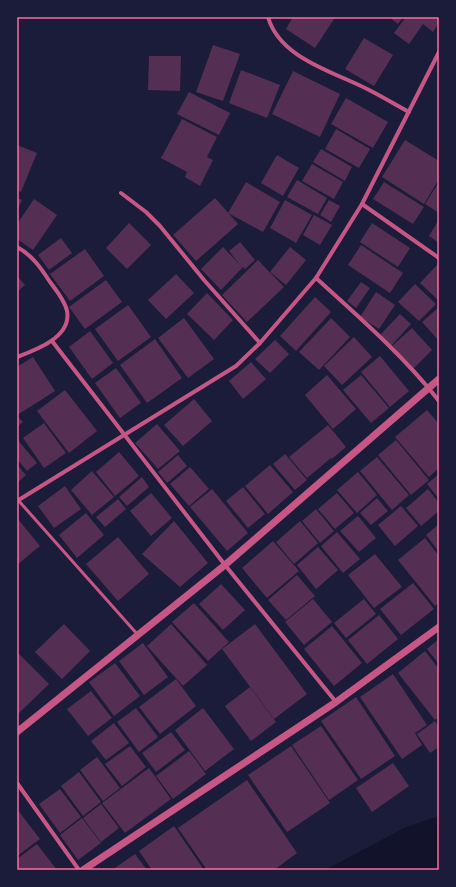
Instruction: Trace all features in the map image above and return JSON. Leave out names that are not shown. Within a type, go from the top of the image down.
[{"type":"street","points":[[268,17],[274,32],[281,41],[295,53],[327,71],[368,90],[409,112]]},
{"type":"street","points":[[18,501],[236,366],[260,343],[316,278],[362,204],[439,52]]},
{"type":"street","points":[[121,193],[146,212],[160,226],[204,280],[260,343]]},
{"type":"street","points":[[362,204],[439,258]]},
{"type":"street","points":[[17,247],[37,263],[66,306],[67,321],[65,328],[52,341],[17,356]]},
{"type":"street","points":[[316,278],[351,309],[429,388],[439,401]]},
{"type":"street","points":[[52,341],[225,565],[336,702]]},
{"type":"street","points":[[17,732],[225,565],[439,379]]},
{"type":"street","points":[[83,870],[336,702],[439,627]]},
{"type":"street","points":[[17,783],[79,870]]},
{"type":"lane","points":[[18,501],[138,635]]},
{"type":"shaded area","points":[[439,816],[439,870],[325,870],[406,827]]},
{"type":"building","points":[[293,17],[330,17],[334,19],[315,48],[286,29]]},
{"type":"building","points":[[389,17],[403,17],[398,24]]},
{"type":"building","points":[[406,17],[439,17],[439,23],[433,32],[423,24],[409,44],[394,33]]},
{"type":"building","points":[[364,38],[393,55],[374,86],[345,69]]},
{"type":"building","points":[[213,45],[240,54],[223,101],[196,92]]},
{"type":"building","points":[[149,56],[181,56],[180,91],[148,90]]},
{"type":"building","points":[[241,70],[280,85],[267,118],[229,103]]},
{"type":"building","points":[[293,71],[340,94],[320,137],[272,114]]},
{"type":"building","points":[[189,92],[230,113],[219,135],[177,114]]},
{"type":"building","points":[[346,98],[388,122],[373,148],[331,124]]},
{"type":"building","points":[[182,119],[217,137],[207,157],[213,160],[200,186],[185,177],[187,172],[161,158]]},
{"type":"building","points":[[336,129],[370,149],[359,168],[325,149]]},
{"type":"building","points":[[405,140],[439,161],[439,179],[424,204],[382,177]]},
{"type":"building","points":[[17,145],[37,153],[21,192],[17,190]]},
{"type":"building","points":[[321,149],[352,167],[345,181],[313,162]]},
{"type":"building","points":[[277,155],[299,168],[283,196],[261,183]]},
{"type":"building","points":[[312,164],[343,182],[334,199],[302,181]]},
{"type":"building","points":[[297,180],[327,198],[318,214],[287,197]]},
{"type":"building","points":[[246,182],[280,202],[263,232],[228,213]]},
{"type":"building","points":[[384,182],[424,207],[413,224],[373,199]]},
{"type":"building","points":[[439,182],[439,213],[425,204]]},
{"type":"building","points":[[17,198],[22,200],[17,210]]},
{"type":"building","points":[[215,198],[238,224],[196,261],[173,235]]},
{"type":"building","points":[[34,199],[57,215],[33,250],[17,239],[17,224]]},
{"type":"building","points":[[285,200],[312,215],[296,243],[270,228]]},
{"type":"building","points":[[329,200],[340,206],[331,222],[320,215]]},
{"type":"building","points":[[314,215],[332,225],[320,245],[303,235]]},
{"type":"building","points":[[439,219],[439,243],[429,236]]},
{"type":"building","points":[[129,223],[151,245],[127,269],[106,248]]},
{"type":"building","points":[[372,223],[410,248],[398,267],[360,242]]},
{"type":"building","points":[[61,238],[72,253],[49,270],[38,255]]},
{"type":"building","points":[[240,242],[255,260],[245,269],[243,267],[221,290],[201,269],[223,247],[241,266],[229,251]]},
{"type":"building","points":[[361,245],[403,273],[390,293],[348,265]]},
{"type":"building","points":[[290,247],[306,260],[286,285],[270,272]]},
{"type":"building","points":[[85,249],[104,276],[70,301],[50,274]]},
{"type":"building","points":[[258,260],[284,287],[247,322],[222,295]]},
{"type":"building","points":[[438,264],[439,266],[439,301],[420,283]]},
{"type":"building","points":[[176,274],[194,293],[166,319],[148,300]]},
{"type":"building","points":[[17,276],[25,285],[17,292]]},
{"type":"building","points":[[106,280],[122,302],[85,329],[69,307]]},
{"type":"building","points":[[361,282],[370,288],[356,308],[347,301]]},
{"type":"building","points":[[415,284],[436,304],[419,321],[398,302]]},
{"type":"building","points":[[376,292],[395,305],[379,329],[360,317]]},
{"type":"building","points":[[207,293],[233,320],[214,340],[187,314]]},
{"type":"building","points":[[315,297],[331,312],[296,351],[280,336]]},
{"type":"building","points":[[128,305],[151,337],[118,361],[95,329]]},
{"type":"building","points":[[439,307],[439,341],[422,322]]},
{"type":"building","points":[[400,314],[411,324],[391,346],[380,335]]},
{"type":"building","points":[[184,318],[214,359],[188,378],[158,338]]},
{"type":"building","points":[[331,318],[350,337],[319,370],[299,352]]},
{"type":"building","points":[[412,328],[432,350],[413,369],[392,346]]},
{"type":"building","points":[[90,331],[113,363],[92,379],[69,347]]},
{"type":"building","points":[[354,337],[372,357],[342,385],[324,366]]},
{"type":"building","points":[[155,339],[182,378],[147,403],[120,365]]},
{"type":"building","points":[[275,340],[289,354],[270,373],[255,359]]},
{"type":"building","points":[[380,356],[409,391],[390,407],[361,372]]},
{"type":"building","points":[[33,357],[55,391],[19,414],[17,411],[17,367]]},
{"type":"building","points":[[251,362],[266,379],[243,399],[229,381]]},
{"type":"building","points":[[116,368],[141,403],[120,418],[95,383]]},
{"type":"building","points":[[327,375],[356,409],[333,429],[305,395]]},
{"type":"building","points":[[361,375],[389,408],[371,423],[343,390]]},
{"type":"building","points":[[65,390],[97,431],[69,453],[37,411]]},
{"type":"building","points":[[194,399],[212,421],[183,446],[164,425]]},
{"type":"building","points":[[427,410],[439,424],[439,468],[429,477],[395,437]]},
{"type":"building","points":[[17,416],[23,422],[17,427]]},
{"type":"building","points":[[44,423],[66,453],[44,468],[23,438]]},
{"type":"building","points":[[157,424],[180,451],[158,469],[135,443]]},
{"type":"building","points":[[328,425],[346,447],[332,459],[322,447],[331,458],[307,478],[289,457]]},
{"type":"building","points":[[17,439],[37,463],[27,471],[17,459]]},
{"type":"building","points":[[396,440],[429,480],[411,495],[378,455]]},
{"type":"building","points":[[119,452],[139,476],[115,496],[96,472]]},
{"type":"building","points":[[285,454],[307,480],[295,490],[273,464]]},
{"type":"building","points":[[178,455],[187,466],[167,483],[158,472]]},
{"type":"building","points":[[377,457],[409,495],[392,510],[360,471]]},
{"type":"building","points":[[17,465],[26,475],[17,483]]},
{"type":"building","points":[[270,465],[293,492],[268,514],[245,486]]},
{"type":"building","points":[[190,467],[209,489],[189,506],[170,484]]},
{"type":"building","points":[[92,471],[114,497],[92,515],[71,490]]},
{"type":"building","points":[[358,472],[377,495],[357,513],[337,490]]},
{"type":"building","points":[[439,474],[439,499],[427,484]]},
{"type":"building","points":[[142,477],[149,487],[127,506],[119,497]]},
{"type":"building","points":[[65,486],[81,509],[54,528],[38,506]]},
{"type":"building","points":[[243,487],[265,514],[248,528],[226,501]]},
{"type":"building","points":[[212,489],[248,533],[227,551],[190,507]]},
{"type":"building","points":[[428,489],[439,503],[439,511],[421,526],[406,508]]},
{"type":"building","points":[[151,493],[172,518],[151,536],[130,511]]},
{"type":"building","points":[[337,493],[354,513],[335,529],[318,509]]},
{"type":"building","points":[[377,498],[388,511],[371,525],[360,513]]},
{"type":"building","points":[[118,499],[126,509],[105,527],[96,517]]},
{"type":"building","points":[[401,506],[418,526],[395,546],[378,525]]},
{"type":"building","points":[[316,509],[334,531],[320,543],[302,521]]},
{"type":"building","points":[[86,513],[104,535],[77,558],[59,535]]},
{"type":"building","points":[[358,516],[376,538],[359,552],[340,531]]},
{"type":"building","points":[[17,518],[40,546],[17,565]]},
{"type":"building","points":[[174,521],[208,563],[180,587],[142,554]]},
{"type":"building","points":[[300,521],[318,543],[294,564],[276,542]]},
{"type":"building","points":[[439,524],[439,552],[426,535]]},
{"type":"building","points":[[337,532],[360,559],[343,573],[321,546]]},
{"type":"building","points":[[118,537],[149,574],[118,601],[86,564]]},
{"type":"building","points":[[425,538],[439,556],[439,602],[435,606],[398,560]]},
{"type":"building","points":[[273,541],[299,571],[267,598],[242,568]]},
{"type":"building","points":[[318,547],[338,570],[316,589],[297,565]]},
{"type":"building","points":[[375,554],[402,587],[374,608],[348,575]]},
{"type":"building","points":[[297,575],[315,596],[286,620],[268,600]]},
{"type":"building","points":[[413,583],[434,609],[401,635],[380,609]]},
{"type":"building","points":[[221,584],[245,610],[223,630],[199,604]]},
{"type":"building","points":[[313,599],[332,622],[304,645],[285,622]]},
{"type":"building","points":[[364,599],[376,614],[346,638],[334,623]]},
{"type":"building","points":[[194,603],[229,642],[208,661],[172,622]]},
{"type":"building","points":[[379,615],[398,639],[367,664],[348,640]]},
{"type":"building","points":[[64,624],[90,651],[62,679],[35,652]]},
{"type":"building","points":[[171,624],[207,665],[183,686],[147,646]]},
{"type":"building","points":[[255,624],[307,694],[274,719],[222,649]]},
{"type":"building","points":[[332,626],[362,663],[334,686],[304,649]]},
{"type":"building","points":[[439,639],[439,664],[427,649]]},
{"type":"building","points":[[143,643],[168,677],[144,695],[119,661]]},
{"type":"building","points":[[425,651],[439,669],[439,717],[435,720],[398,673]]},
{"type":"building","points":[[17,652],[49,684],[17,715]]},
{"type":"building","points":[[115,663],[140,696],[114,716],[89,682]]},
{"type":"building","points":[[393,674],[427,725],[415,733],[422,745],[402,759],[360,697]]},
{"type":"building","points":[[176,679],[196,706],[160,734],[139,707]]},
{"type":"building","points":[[250,687],[276,722],[251,741],[225,706]]},
{"type":"building","points":[[91,691],[112,718],[88,736],[67,709]]},
{"type":"building","points":[[356,697],[395,756],[361,779],[321,721]]},
{"type":"building","points":[[136,708],[158,737],[139,752],[117,722]]},
{"type":"building","points":[[203,708],[234,749],[205,771],[175,730]]},
{"type":"building","points":[[435,721],[439,727],[439,747],[430,753],[417,734]]},
{"type":"building","points":[[114,723],[129,743],[106,760],[91,741]]},
{"type":"building","points":[[321,726],[358,780],[329,800],[292,745]]},
{"type":"building","points":[[171,732],[185,750],[156,772],[142,753]]},
{"type":"building","points":[[130,746],[146,767],[122,786],[105,764]]},
{"type":"building","points":[[291,746],[330,803],[287,832],[248,775]]},
{"type":"building","points":[[189,751],[206,774],[173,799],[156,776]]},
{"type":"building","points":[[97,757],[120,788],[103,801],[80,770]]},
{"type":"building","points":[[393,763],[409,786],[372,812],[356,788]]},
{"type":"building","points":[[149,768],[171,799],[125,833],[102,803]]},
{"type":"building","points":[[79,772],[101,802],[83,816],[61,786]]},
{"type":"building","points":[[247,780],[297,853],[274,870],[207,870],[178,828]]},
{"type":"building","points":[[60,789],[81,817],[60,833],[39,804]]},
{"type":"building","points":[[101,804],[119,828],[101,842],[83,818]]},
{"type":"building","points":[[17,809],[40,839],[17,856]]},
{"type":"building","points":[[82,818],[101,843],[78,860],[60,835]]},
{"type":"building","points":[[174,826],[204,870],[152,870],[139,851]]},
{"type":"building","points":[[37,844],[57,870],[17,870],[17,859]]},
{"type":"building","points":[[135,854],[147,870],[112,870]]}]
